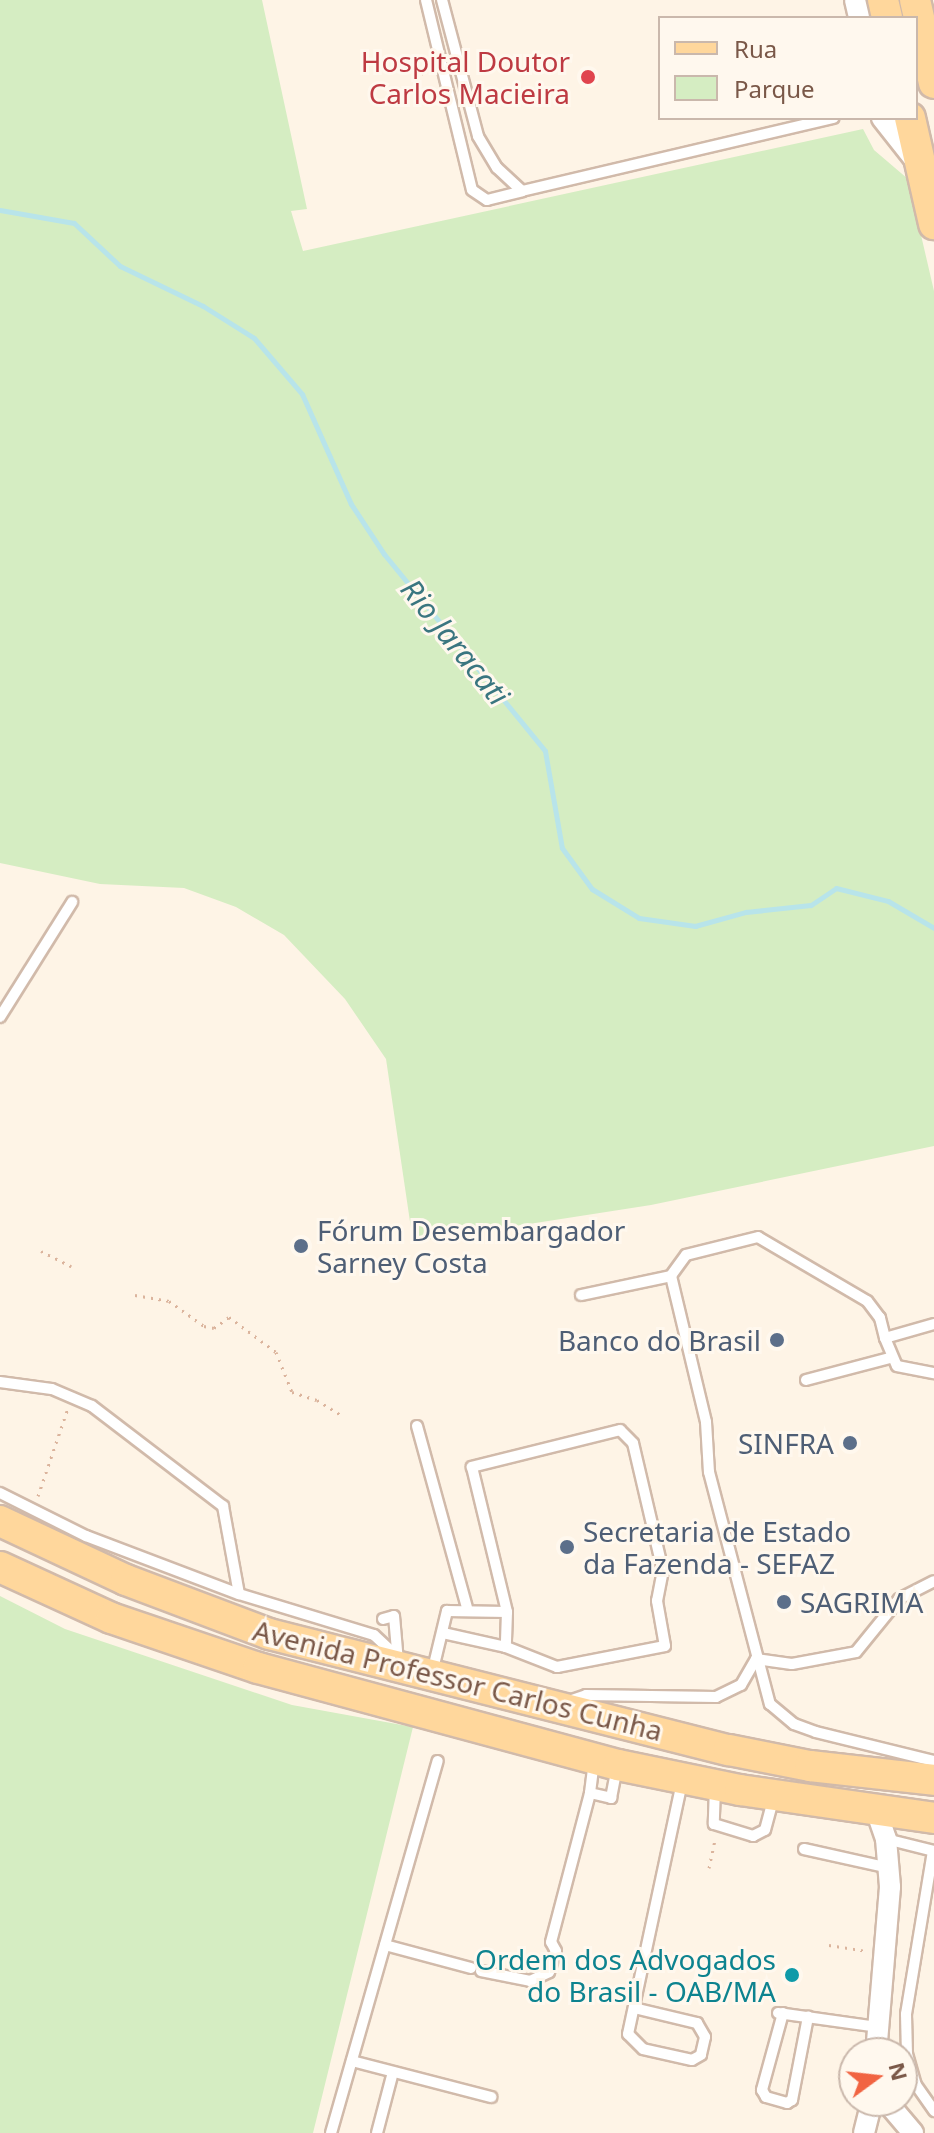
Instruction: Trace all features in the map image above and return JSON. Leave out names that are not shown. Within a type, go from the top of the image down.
[{"type":"main road","points":[[915,0],[934,83]]},
{"type":"main road","points":[[910,120],[934,224]]},
{"type":"main road","name":"Avenida Professor Carlos Cunha","points":[[0,1521],[126,1580],[235,1607],[406,1667],[743,1753],[934,1780]]},
{"type":"main road","name":"Avenida Professor Carlos Cunha","points":[[0,1567],[111,1618],[258,1668],[606,1762],[715,1785],[934,1818]]},
{"type":"main road","points":[[111,1618],[137,1617],[211,1644],[224,1637],[235,1607]]},
{"type":"main road","points":[[258,1668],[265,1649],[275,1645],[361,1668],[406,1667]]},
{"type":"main road","points":[[875,1773],[934,1773]]},
{"type":"street","points":[[884,120],[921,168]]},
{"type":"street","points":[[876,1810],[886,1839],[890,1868],[877,2037]]},
{"type":"street","points":[[900,2117],[913,2133]]},
{"type":"lane","points":[[426,0],[472,190],[487,200],[825,120]]},
{"type":"lane","points":[[442,0],[478,136],[497,168],[522,191]]},
{"type":"lane","points":[[0,1017],[72,902]]},
{"type":"lane","points":[[581,1295],[671,1276],[686,1255],[758,1237],[867,1301],[880,1318],[890,1358],[906,1370],[934,1373]]},
{"type":"lane","points":[[671,1276],[706,1422],[709,1472],[770,1704],[794,1724],[934,1761]]},
{"type":"lane","points":[[885,1338],[934,1324]]},
{"type":"lane","points":[[806,1380],[890,1358]]},
{"type":"lane","points":[[0,1382],[52,1389],[92,1406],[223,1506],[235,1607]]},
{"type":"lane","points":[[417,1426],[467,1607]]},
{"type":"lane","points":[[443,1633],[506,1647],[557,1667],[665,1646],[657,1601],[663,1571],[633,1443],[626,1434],[612,1431],[472,1467],[507,1612],[506,1647]]},
{"type":"lane","points":[[0,1493],[235,1607]]},
{"type":"lane","points":[[756,1659],[792,1664],[856,1652],[899,1599],[934,1581]]},
{"type":"lane","points":[[389,1617],[406,1667],[443,1633],[447,1611],[467,1607],[507,1612]]},
{"type":"lane","points":[[559,1707],[586,1695],[716,1697],[741,1685],[756,1659]]},
{"type":"lane","points":[[331,2133],[438,1761]]},
{"type":"lane","points":[[385,1945],[530,1981],[549,1972],[556,1951],[551,1942],[590,1793],[606,1762]]},
{"type":"lane","points":[[590,1793],[611,1798],[606,1762]]},
{"type":"lane","points":[[634,2008],[697,2023],[705,2037],[701,2055],[692,2060],[635,2046],[628,2034],[683,1778]]},
{"type":"lane","points":[[715,1785],[712,1818],[718,1828],[759,1835],[774,1795]]},
{"type":"lane","points":[[886,1839],[934,1851],[906,2014],[907,2054],[916,2085],[934,2111]]},
{"type":"lane","points":[[804,1849],[890,1868]]},
{"type":"lane","points":[[808,2017],[792,2100],[787,2103],[766,2097],[762,2090],[780,2013],[808,2017],[877,2027]]},
{"type":"lane","points":[[352,2061],[491,2097]]},
{"type":"lane","points":[[377,2133],[393,2072]]},
{"type":"path","points":[[41,1251],[71,1266]]},
{"type":"path","points":[[135,1295],[169,1301],[204,1326],[214,1328],[229,1317],[276,1352],[292,1392],[317,1400],[343,1416]]},
{"type":"path","points":[[33,1511],[65,1416]]},
{"type":"path","points":[[709,1868],[718,1828]]},
{"type":"path","points":[[829,1945],[885,1955]]},
{"type":"green space","points":[[0,0],[262,0],[307,209],[291,211],[303,251],[863,129],[874,150],[908,179],[934,291],[934,1146],[651,1205],[413,1242],[386,1059],[345,999],[284,935],[236,907],[184,888],[100,884],[0,863]]},
{"type":"green space","points":[[0,1596],[65,1629],[292,1705],[413,1727],[313,2133],[0,2133]]},
{"type":"waterway","name":"Rio Jaracati","points":[[0,210],[74,223],[120,266],[203,306],[254,338],[302,394],[351,504],[384,554],[545,751],[562,848],[592,889],[639,918],[695,926],[746,912],[811,905],[836,888],[888,901],[934,928]]},
{"type":"place","name":"Hospital Doutor Carlos Macieira","points":[[588,77]]},
{"type":"place","name":"Fórum Desembargador Sarney Costa","points":[[301,1246]]},
{"type":"place","name":"Banco do Brasil","points":[[777,1340]]},
{"type":"place","name":"SINFRA","points":[[850,1443]]},
{"type":"place","name":"Secretaria de Estado da Fazenda - SEFAZ","points":[[567,1547]]},
{"type":"place","name":"SAGRIMA","points":[[784,1602]]},
{"type":"place","name":"Ordem dos Advogados do Brasil - OAB/MA","points":[[792,1975]]}]
